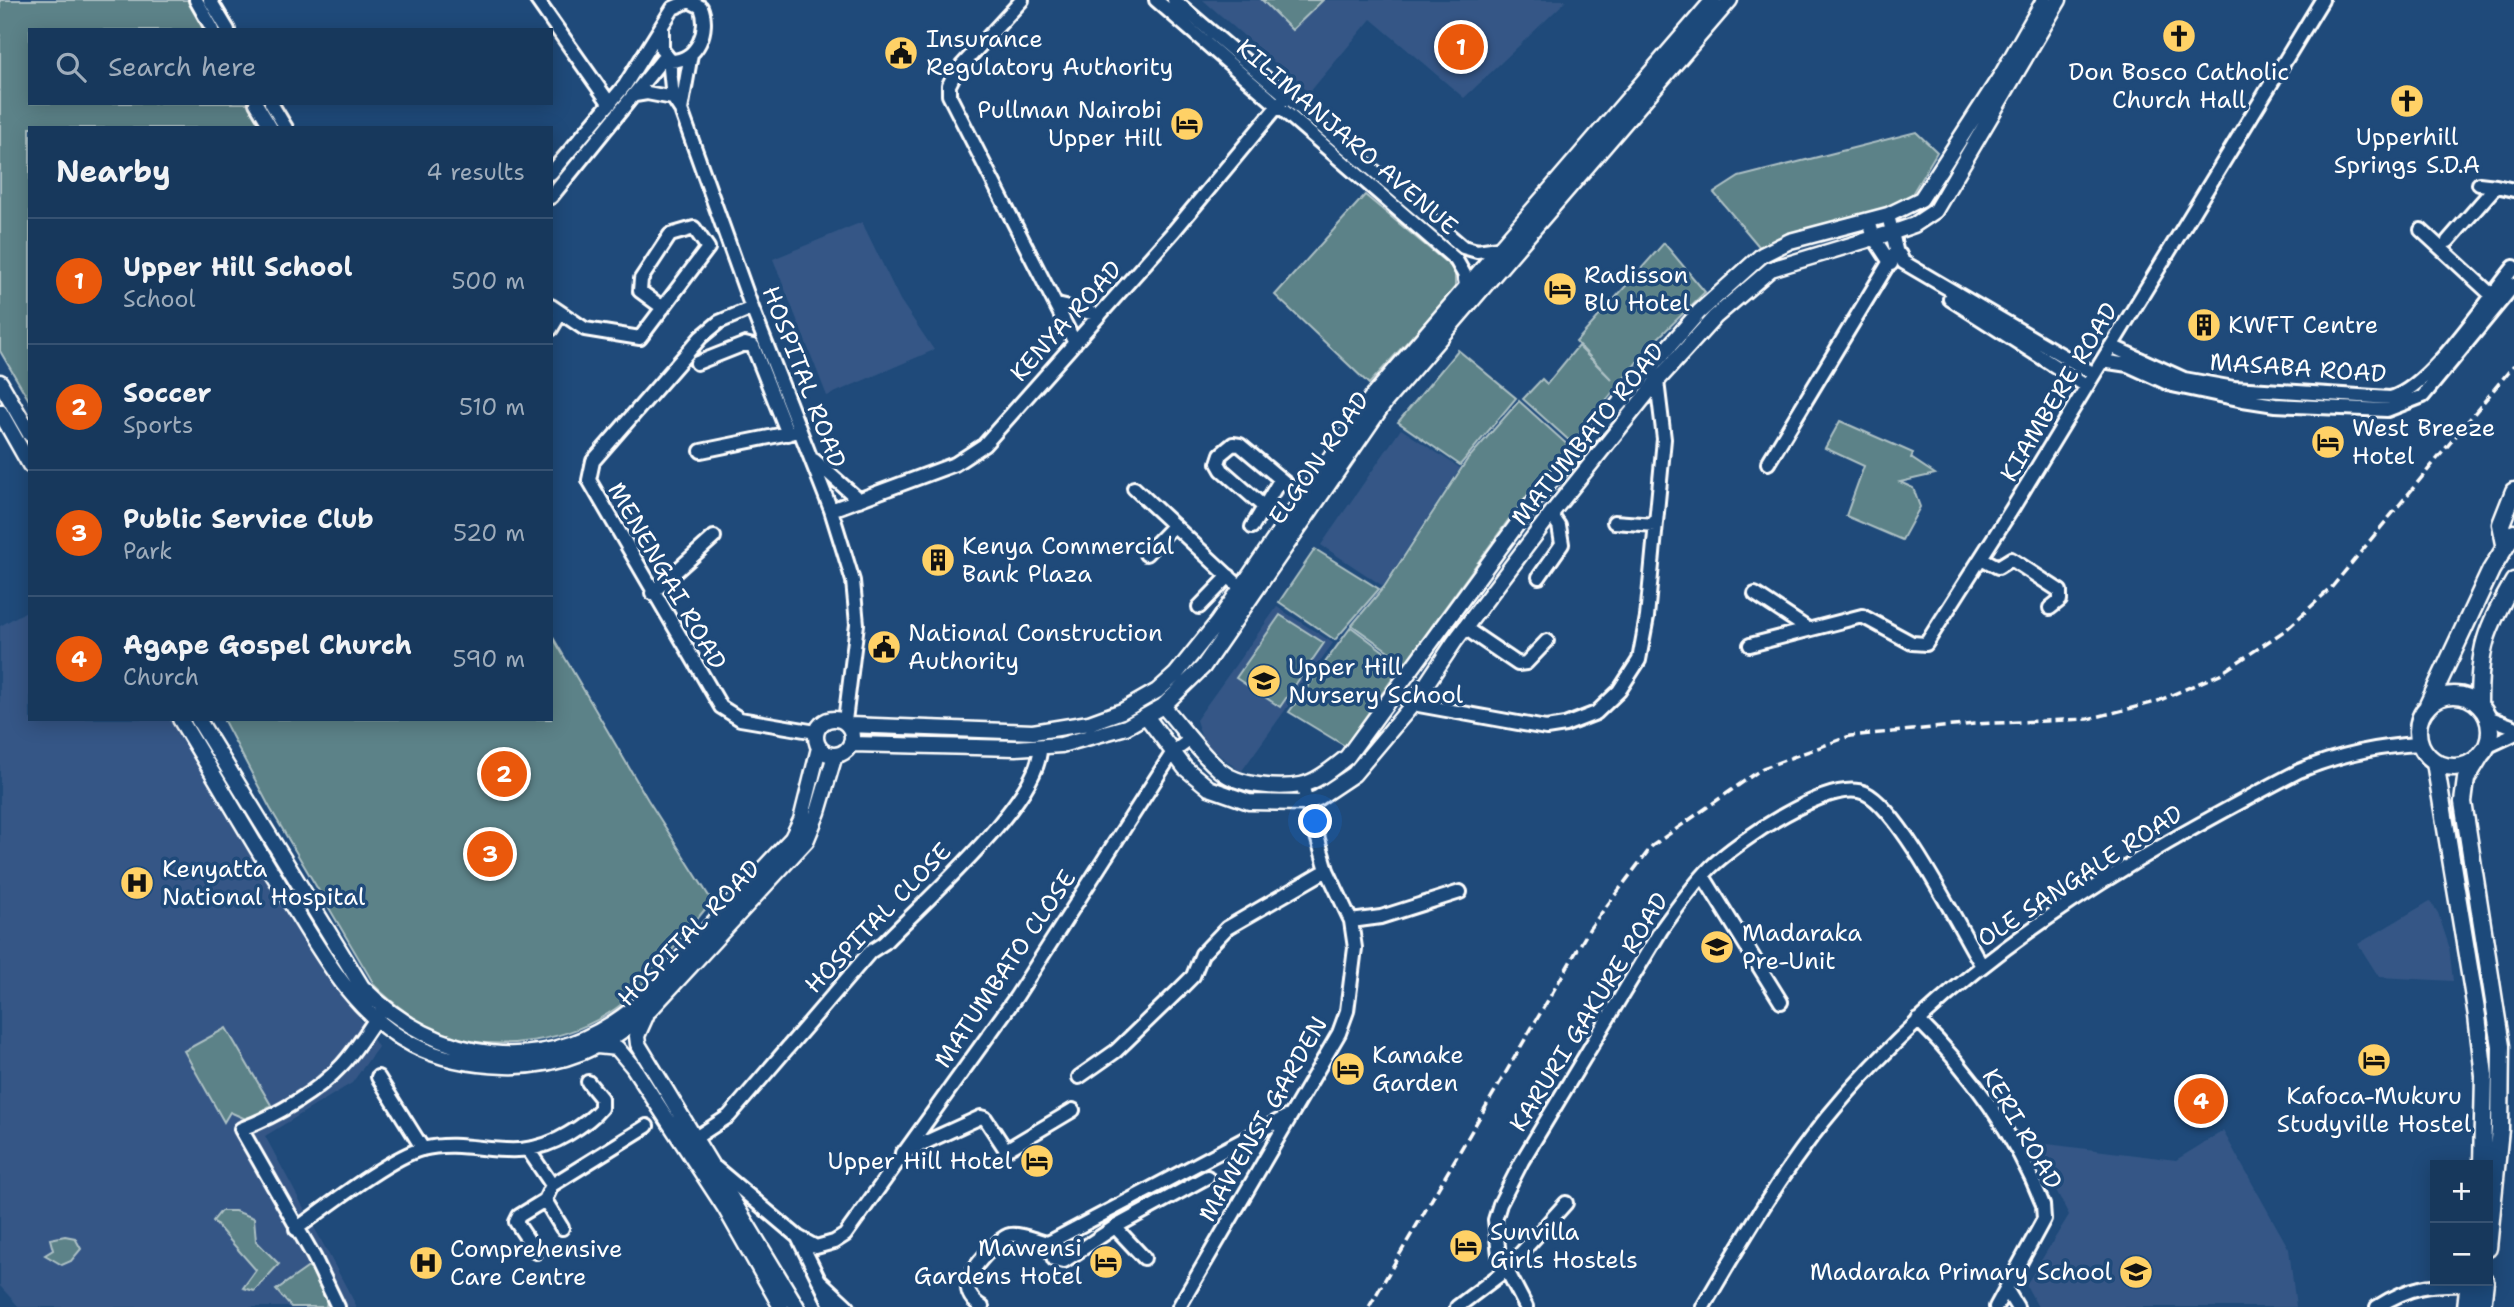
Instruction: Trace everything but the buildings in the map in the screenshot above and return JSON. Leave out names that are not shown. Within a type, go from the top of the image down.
[{"type":"main road","points":[[2483,1160],[2484,1076],[2477,1016],[2435,762],[2420,744],[2418,724],[2510,538],[2501,524],[2514,491]]},
{"type":"main road","points":[[2491,1223],[2500,1129],[2501,1046],[2463,802],[2466,779],[2483,751],[2490,727],[2483,711],[2479,662],[2482,644],[2514,581]]},
{"type":"main road","points":[[2428,705],[2448,695],[2459,695],[2483,711]]},
{"type":"main road","points":[[2435,762],[2459,766],[2483,751]]},
{"type":"main road","points":[[2466,1307],[2469,1286]]},
{"type":"main road","points":[[2482,1307],[2484,1286]]},
{"type":"street","points":[[196,0],[212,28]]},
{"type":"street","points":[[210,0],[227,28]]},
{"type":"street","points":[[537,0],[610,104]]},
{"type":"street","points":[[635,95],[648,93],[673,98],[667,58],[662,51],[667,0]]},
{"type":"street","points":[[1022,0],[955,73],[949,85],[949,95],[1075,343]]},
{"type":"street","name":"KILIMANJARO AVENUE","points":[[1156,0],[1463,247],[1478,251],[1498,248]]},
{"type":"street","name":"KILIMANJARO AVENUE","points":[[1174,0],[1456,260],[1464,274],[1466,285]]},
{"type":"street","name":"ELGON ROAD","points":[[847,724],[1010,733],[1090,723],[1122,711],[1157,691],[1194,653],[1359,413],[1713,0]]},
{"type":"street","name":"ELGON ROAD","points":[[852,744],[1040,746],[1094,737],[1146,716],[1163,706],[1203,667],[1385,402],[1730,0]]},
{"type":"street","name":"MATUMBATO ROAD","points":[[1305,803],[1354,774],[1413,704],[1468,624],[1552,512],[1657,381],[1714,317],[1771,269],[1914,225],[1935,211],[1973,133],[2045,0]]},
{"type":"street","name":"MATUMBATO ROAD","points":[[1302,785],[1348,757],[1537,497],[1699,312],[1762,255],[1790,241],[1888,215],[1921,199],[1973,133],[2059,0]]},
{"type":"street","name":"KIAMBERE ROAD","points":[[1750,646],[1808,629],[1867,617],[1912,643],[1926,644],[2322,0]]},
{"type":"street","points":[[553,171],[634,73],[664,21],[692,1],[705,25],[702,38],[691,54],[680,61],[667,58]]},
{"type":"street","points":[[681,110],[691,54]]},
{"type":"street","points":[[553,195],[667,58]]},
{"type":"street","name":"HOSPITAL ROAD","points":[[673,98],[681,110],[794,432],[811,457],[849,567],[858,611],[847,724]]},
{"type":"street","name":"KENYA ROAD","points":[[831,510],[955,464],[984,445],[1100,315],[1282,100]]},
{"type":"street","points":[[257,105],[270,126]]},
{"type":"street","points":[[272,105],[285,126]]},
{"type":"street","points":[[2479,184],[2514,190]]},
{"type":"street","points":[[2448,242],[2496,186]]},
{"type":"street","points":[[1769,463],[1896,260],[1894,232],[1888,215]]},
{"type":"street","points":[[1869,221],[1874,238],[1896,260],[2086,386]]},
{"type":"street","points":[[556,310],[585,329],[640,338],[663,308],[708,248],[694,228],[670,234],[640,279],[640,291],[663,308]]},
{"type":"street","points":[[2421,230],[2495,299]]},
{"type":"street","points":[[1762,255],[1771,269]]},
{"type":"street","points":[[1896,260],[2094,374]]},
{"type":"street","name":"MASABA ROAD","points":[[2111,346],[2184,379],[2387,410],[2423,396],[2495,299],[2514,267]]},
{"type":"street","name":"MASABA ROAD","points":[[2495,299],[2514,285]]},
{"type":"street","points":[[1057,305],[1100,315]]},
{"type":"street","name":"MENENGAI ROAD","points":[[752,309],[719,322],[701,337],[651,390],[590,467],[591,487],[721,707],[740,719],[816,732]]},
{"type":"street","points":[[697,363],[745,344],[753,346],[794,432],[701,451]]},
{"type":"street","name":"MASABA ROAD","points":[[2102,361],[2128,365],[2172,385],[2275,405],[2323,399]]},
{"type":"street","points":[[1395,691],[1413,704],[1546,728],[1565,725],[1596,713],[1619,691],[1639,660],[1664,439],[1657,381]]},
{"type":"street","points":[[0,382],[28,431]]},
{"type":"street","points":[[0,412],[28,462]]},
{"type":"street","points":[[1264,507],[1222,470],[1218,463],[1221,454],[1233,444],[1240,445],[1302,497]]},
{"type":"street","points":[[811,457],[859,500]]},
{"type":"street","points":[[1252,527],[1280,480]]},
{"type":"street","points":[[1134,488],[1241,588]]},
{"type":"street","points":[[1537,497],[1552,512],[1559,526],[1562,544],[1539,577]]},
{"type":"street","points":[[1614,522],[1655,526]]},
{"type":"street","points":[[1146,554],[1174,525]]},
{"type":"street","points":[[652,593],[713,537]]},
{"type":"street","points":[[1503,544],[1519,557]]},
{"type":"street","points":[[1981,558],[1998,567],[2011,559],[2060,591],[2060,600],[2050,608]]},
{"type":"street","points":[[1199,607],[1229,576]]},
{"type":"street","points":[[1755,594],[1808,629]]},
{"type":"street","points":[[1455,609],[1468,624],[1518,663],[1526,663],[1548,641]]},
{"type":"street","points":[[1163,706],[1223,773],[1240,781],[1302,785]]},
{"type":"street","points":[[2483,711],[2514,727]]},
{"type":"street","points":[[1146,716],[1185,768],[1209,788],[1249,802],[1305,803]]},
{"type":"street","points":[[827,719],[847,724],[852,744],[846,751],[835,755],[819,748],[816,732],[827,719]]},
{"type":"street","name":"HOSPITAL ROAD","points":[[181,721],[346,989],[379,1014],[412,1045],[478,1066],[544,1064],[578,1055],[631,1026],[650,1010],[806,841],[818,812],[835,755]]},
{"type":"street","name":"HOSPITAL ROAD","points":[[199,721],[348,969],[379,1014],[460,1048],[496,1053],[549,1051],[569,1045],[613,1023],[634,1008],[792,838],[801,820],[819,748]]},
{"type":"street","points":[[1375,721],[1390,731]]},
{"type":"street","points":[[2483,751],[2514,734]]},
{"type":"street","name":"MATUMBATO CLOSE","points":[[798,1237],[816,1247],[834,1242],[854,1224],[901,1153],[1016,997],[1173,752],[1191,739]]},
{"type":"street","name":"OLE SANGALE ROAD","points":[[1703,1307],[1749,1230],[1822,1123],[1918,1020],[1981,964],[2081,894],[2299,771],[2323,761],[2376,748],[2420,744]]},
{"type":"street","name":"HOSPITAL CLOSE","points":[[683,1146],[729,1116],[870,952],[884,943],[1004,819],[1037,768],[1040,746]]},
{"type":"street","name":"MAWENSI GARDEN","points":[[1179,1307],[1345,1022],[1355,948],[1351,921],[1327,870],[1305,803],[1302,785]]},
{"type":"street","name":"KARURI GAKURE ROAD","points":[[1526,1307],[1507,1270],[1495,1238],[1495,1220],[1500,1205],[1522,1161],[1661,930],[1703,876],[1784,815],[1838,790],[1864,792],[1891,816],[1981,964]]},
{"type":"street","points":[[1079,1077],[1116,1051],[1193,976],[1202,954],[1227,928],[1327,870]]},
{"type":"street","points":[[1703,876],[1781,1002]]},
{"type":"street","points":[[1351,921],[1381,917],[1460,892]]},
{"type":"street","points":[[650,1010],[640,1025],[638,1044],[716,1168],[797,1307]]},
{"type":"street","points":[[338,1307],[314,1257],[241,1129],[267,1118],[327,1079],[344,1062],[379,1014]]},
{"type":"street","name":"KERI ROAD","points":[[1918,1020],[1970,1079],[2003,1128],[2043,1205],[2044,1219],[1996,1307]]},
{"type":"street","points":[[597,1046],[617,1048],[623,1054],[725,1208],[781,1307]]},
{"type":"street","points":[[378,1077],[423,1149]]},
{"type":"street","points":[[296,1228],[387,1168],[423,1149],[529,1151],[548,1147],[596,1115],[602,1103],[588,1082]]},
{"type":"street","points":[[901,1153],[981,1117],[985,1118],[1006,1150],[1073,1110]]},
{"type":"street","points":[[982,1307],[972,1298],[969,1274],[1003,1237],[1013,1235],[1048,1243],[1288,1116]]},
{"type":"street","points":[[536,1252],[516,1222],[519,1216],[545,1200],[552,1185],[647,1126]]},
{"type":"street","points":[[529,1151],[552,1185]]},
{"type":"street","points":[[716,1168],[798,1237],[832,1307]]},
{"type":"street","points":[[1048,1243],[1054,1259],[1064,1261],[1115,1227],[1207,1177]]},
{"type":"street","points":[[545,1200],[562,1228]]},
{"type":"street","points":[[1457,1307],[1507,1270],[1566,1203]]},
{"type":"street","points":[[1115,1227],[1144,1258]]},
{"type":"street","points":[[819,1280],[848,1307]]},
{"type":"street","points":[[2377,1307],[2407,1289],[2430,1284]]},
{"type":"street","points":[[2006,1289],[2017,1307]]},
{"type":"shaded area","points":[[1203,0],[1567,0],[1464,98],[1371,19],[1309,93]]},
{"type":"shaded area","points":[[862,222],[900,300],[934,350],[827,396],[773,259]]},
{"type":"shaded area","points":[[1401,429],[1460,468],[1383,586],[1321,545]]},
{"type":"shaded area","name":"Upper Hill Nursery School","points":[[1277,607],[1333,643],[1241,772],[1203,742],[1196,720]]},
{"type":"shaded area","name":"Kenyatta National Hospital","points":[[28,610],[28,721],[171,721],[378,1047],[352,1083],[265,1136],[357,1307],[19,1307],[0,1286],[0,626]]},
{"type":"shaded area","points":[[2430,901],[2438,913],[2449,946],[2453,981],[2379,977],[2358,944]]},
{"type":"shaded area","points":[[2223,1131],[2289,1249],[2296,1307],[2038,1307],[2026,1285],[2069,1215],[2031,1142],[2176,1160]]},
{"type":"green space","points":[[0,0],[189,0],[206,28],[28,28],[28,105],[250,105],[263,126],[28,126],[28,399],[0,351]]},
{"type":"green space","points":[[1262,0],[1323,0],[1292,30]]},
{"type":"green space","points":[[1916,132],[1937,152],[1906,204],[1762,250],[1714,193],[1739,177]]},
{"type":"green space","points":[[1365,195],[1455,270],[1455,289],[1369,384],[1275,295]]},
{"type":"green space","points":[[1664,243],[1705,292],[1650,346],[1572,443],[1523,399],[1542,379],[1547,384],[1578,346],[1612,380],[1576,342]]},
{"type":"green space","points":[[1458,350],[1516,398],[1460,465],[1398,422]]},
{"type":"green space","points":[[1519,401],[1571,448],[1509,519],[1405,663],[1352,625],[1384,587],[1467,460]]},
{"type":"green space","points":[[1840,421],[1913,453],[1911,458],[1935,474],[1900,482],[1913,488],[1920,507],[1902,540],[1846,516],[1864,466],[1825,448]]},
{"type":"green space","points":[[1315,549],[1379,589],[1335,640],[1279,602]]},
{"type":"green space","points":[[1280,615],[1324,643],[1280,707],[1236,678]]},
{"type":"green space","points":[[1351,627],[1402,665],[1345,746],[1289,712]]},
{"type":"green space","points":[[553,637],[648,800],[712,901],[639,988],[627,1000],[597,1020],[577,1029],[533,1041],[488,1043],[466,1040],[427,1027],[375,986],[270,808],[224,721],[553,721]]},
{"type":"green space","points":[[226,1028],[271,1105],[248,1120],[230,1112],[224,1122],[184,1051]]},
{"type":"green space","points":[[221,1211],[235,1211],[254,1218],[256,1241],[279,1264],[254,1291],[243,1288],[256,1270],[213,1221]]},
{"type":"green space","points":[[65,1236],[75,1238],[81,1249],[71,1261],[62,1265],[45,1255],[53,1250],[50,1239]]},
{"type":"green space","points":[[310,1266],[327,1300],[326,1307],[291,1307],[276,1290]]},
{"type":"railway","points":[[1369,1307],[1590,928],[1652,846],[1763,768],[1850,736],[1974,724],[2088,719],[2156,702],[2220,674],[2287,629],[2332,587],[2514,365]]},
{"type":"place","name":"Don Bosco Catholic Church Hall","points":[[2179,36]]},
{"type":"place","name":"Upper Hill School","points":[[1461,47]]},
{"type":"place","name":"Insurance Regulatory Authority","points":[[901,53]]},
{"type":"place","name":"Upperhill Springs S.D.A","points":[[2407,101]]},
{"type":"place","name":"Pullman Nairobi Upper Hill","points":[[1187,124]]},
{"type":"place","name":"Radisson Blu Hotel","points":[[1560,289]]},
{"type":"place","name":"KWFT Centre","points":[[2204,325]]},
{"type":"place","name":"West Breeze Hotel","points":[[2328,442]]},
{"type":"place","name":"Kenya Commercial Bank Plaza","points":[[938,560]]},
{"type":"place","name":"National Construction Authority","points":[[884,647]]},
{"type":"place","name":"Upper Hill Nursery School","points":[[1264,681]]},
{"type":"place","name":"Soccer","points":[[504,774]]},
{"type":"place","name":"Public Service Club","points":[[490,854]]},
{"type":"place","name":"Kenyatta National Hospital","points":[[137,883]]},
{"type":"place","name":"Madaraka Pre-Unit","points":[[1717,947]]},
{"type":"place","name":"Kafoca-Mukuru Studyville Hostel","points":[[2374,1060]]},
{"type":"place","name":"Kamake Garden","points":[[1348,1069]]},
{"type":"place","name":"Agape Gospel Church","points":[[2201,1101]]},
{"type":"place","name":"Upper Hill Hotel","points":[[1037,1161]]},
{"type":"place","name":"Sunvilla Girls Hostels","points":[[1466,1246]]},
{"type":"place","name":"Mawensi Gardens Hotel","points":[[1106,1262]]},
{"type":"place","name":"Comprehensive Care Centre","points":[[426,1263]]},
{"type":"place","name":"Madaraka Primary School","points":[[2136,1272]]}]
